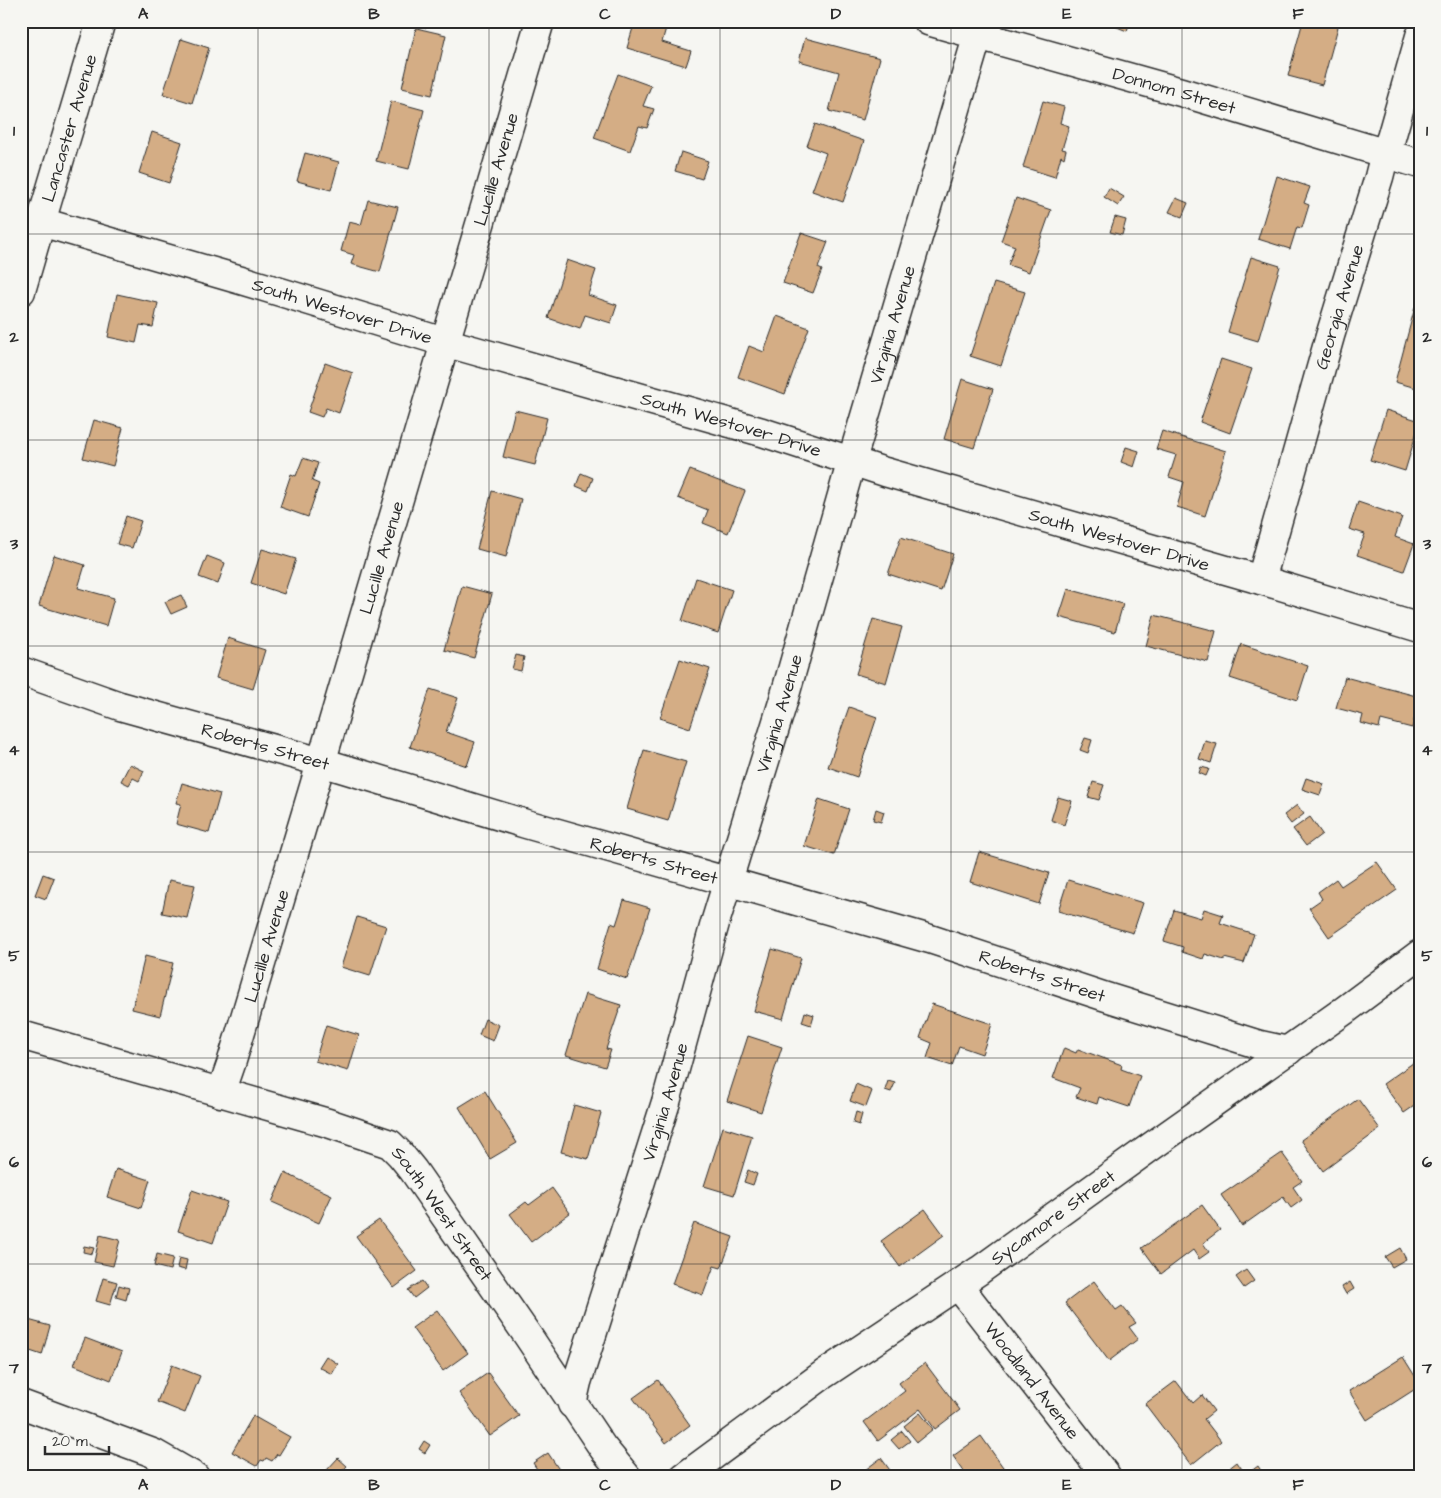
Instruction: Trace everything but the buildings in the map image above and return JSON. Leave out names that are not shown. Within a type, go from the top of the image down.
[{"type":"street","name":"Lancaster Avenue","points":[[21,292],[26,253],[41,222],[101,21]]},
{"type":"street","name":"Lucille Avenue","points":[[221,1092],[281,898],[540,21]]},
{"type":"street","name":"Donnom Street","points":[[928,21],[980,28],[1181,92],[1420,164]]},
{"type":"street","name":"Virginia Avenue","points":[[572,1404],[580,1373],[666,1102],[727,881],[785,692],[980,28]]},
{"type":"street","name":"Georgia Avenue","points":[[1260,580],[1385,153],[1392,138],[1420,36]]},
{"type":"street","name":"South Westover Drive","points":[[41,222],[444,342],[648,399],[852,460],[885,472],[1420,628]]},
{"type":"street","name":"Roberts Street","points":[[21,671],[120,706],[321,762],[526,824],[930,939],[1260,1045],[1288,1050]]},
{"type":"street","name":"Sycamore Street","points":[[684,1477],[824,1374],[958,1285],[1420,954]]},
{"type":"street","name":"South West Street","points":[[21,1035],[328,1123],[390,1144],[413,1170],[528,1336],[572,1404],[603,1448],[627,1477]]},
{"type":"street","name":"Woodland Avenue","points":[[958,1285],[1107,1477]]},
{"type":"street","points":[[21,1404],[153,1453],[195,1477]]}]
